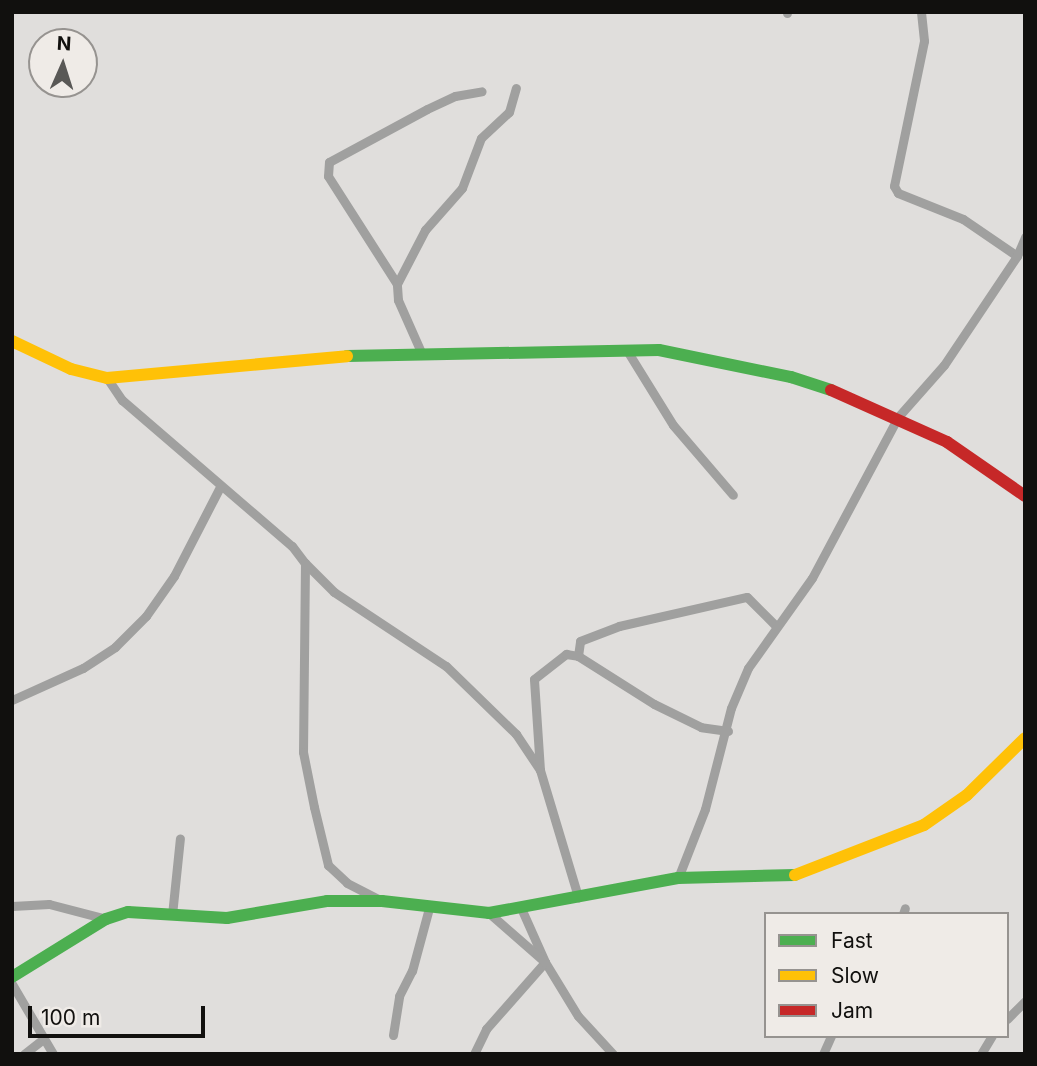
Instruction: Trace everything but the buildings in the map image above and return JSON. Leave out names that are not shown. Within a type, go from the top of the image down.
[{"type":"street","points":[[921,12],[924,41],[894,186],[898,193],[963,219],[1017,256]]},
{"type":"street","points":[[397,284],[425,230],[462,188],[481,138],[509,112],[516,88]]},
{"type":"street","points":[[421,352],[398,300],[397,284],[328,176],[329,162],[426,109],[455,96],[482,91]]},
{"type":"street","points":[[678,877],[696,835],[728,731],[731,708],[748,668],[776,625],[812,578],[850,514],[898,417],[944,365],[1017,256],[1025,237]]},
{"type":"street","points":[[12,341],[71,369],[107,377],[421,352],[626,349],[672,352],[790,377],[898,417],[947,442],[1025,496]]},
{"type":"street","points":[[626,349],[673,425],[733,495]]},
{"type":"street","points":[[107,377],[122,400],[220,487],[292,546],[334,592],[476,691],[516,734],[540,770]]},
{"type":"street","points":[[12,700],[83,668],[115,647],[146,616],[174,576],[220,487]]},
{"type":"street","points":[[305,563],[303,752],[314,807],[328,865],[348,883],[382,901]]},
{"type":"street","points":[[578,656],[580,641],[595,634],[747,597],[776,625]]},
{"type":"street","points":[[578,897],[540,770],[534,679],[566,653],[578,656],[679,719],[728,731]]},
{"type":"street","points":[[12,977],[106,919],[128,912],[227,918],[327,901],[382,901],[489,913],[678,877],[791,876],[924,825],[967,795],[1025,738]]},
{"type":"street","points":[[172,915],[180,838]]},
{"type":"street","points":[[12,906],[49,904],[106,919]]},
{"type":"street","points":[[393,1035],[399,996],[412,971],[429,908]]},
{"type":"street","points":[[521,908],[545,962],[578,1016],[612,1054]]},
{"type":"street","points":[[489,913],[545,962]]},
{"type":"street","points":[[474,1054],[486,1028],[545,962]]},
{"type":"street","points":[[12,984],[42,1040],[53,1054]]},
{"type":"street","points":[[1009,1017],[1025,1001]]},
{"type":"street","points":[[823,1054],[830,1038]]},
{"type":"street","points":[[981,1054],[991,1038]]},
{"type":"street","points":[[24,1054],[42,1040]]},
{"type":"traffic: fast","points":[[347,356],[659,350],[791,377],[831,390]]},
{"type":"traffic: fast","points":[[12,977],[106,919],[128,912],[227,918],[327,901],[382,901],[489,913],[678,878],[795,875]]},
{"type":"traffic: slow","points":[[12,341],[71,369],[107,378],[347,356]]},
{"type":"traffic: slow","points":[[795,875],[924,825],[967,795],[1025,738]]},
{"type":"traffic: jam","points":[[831,390],[947,442],[1025,496]]}]
